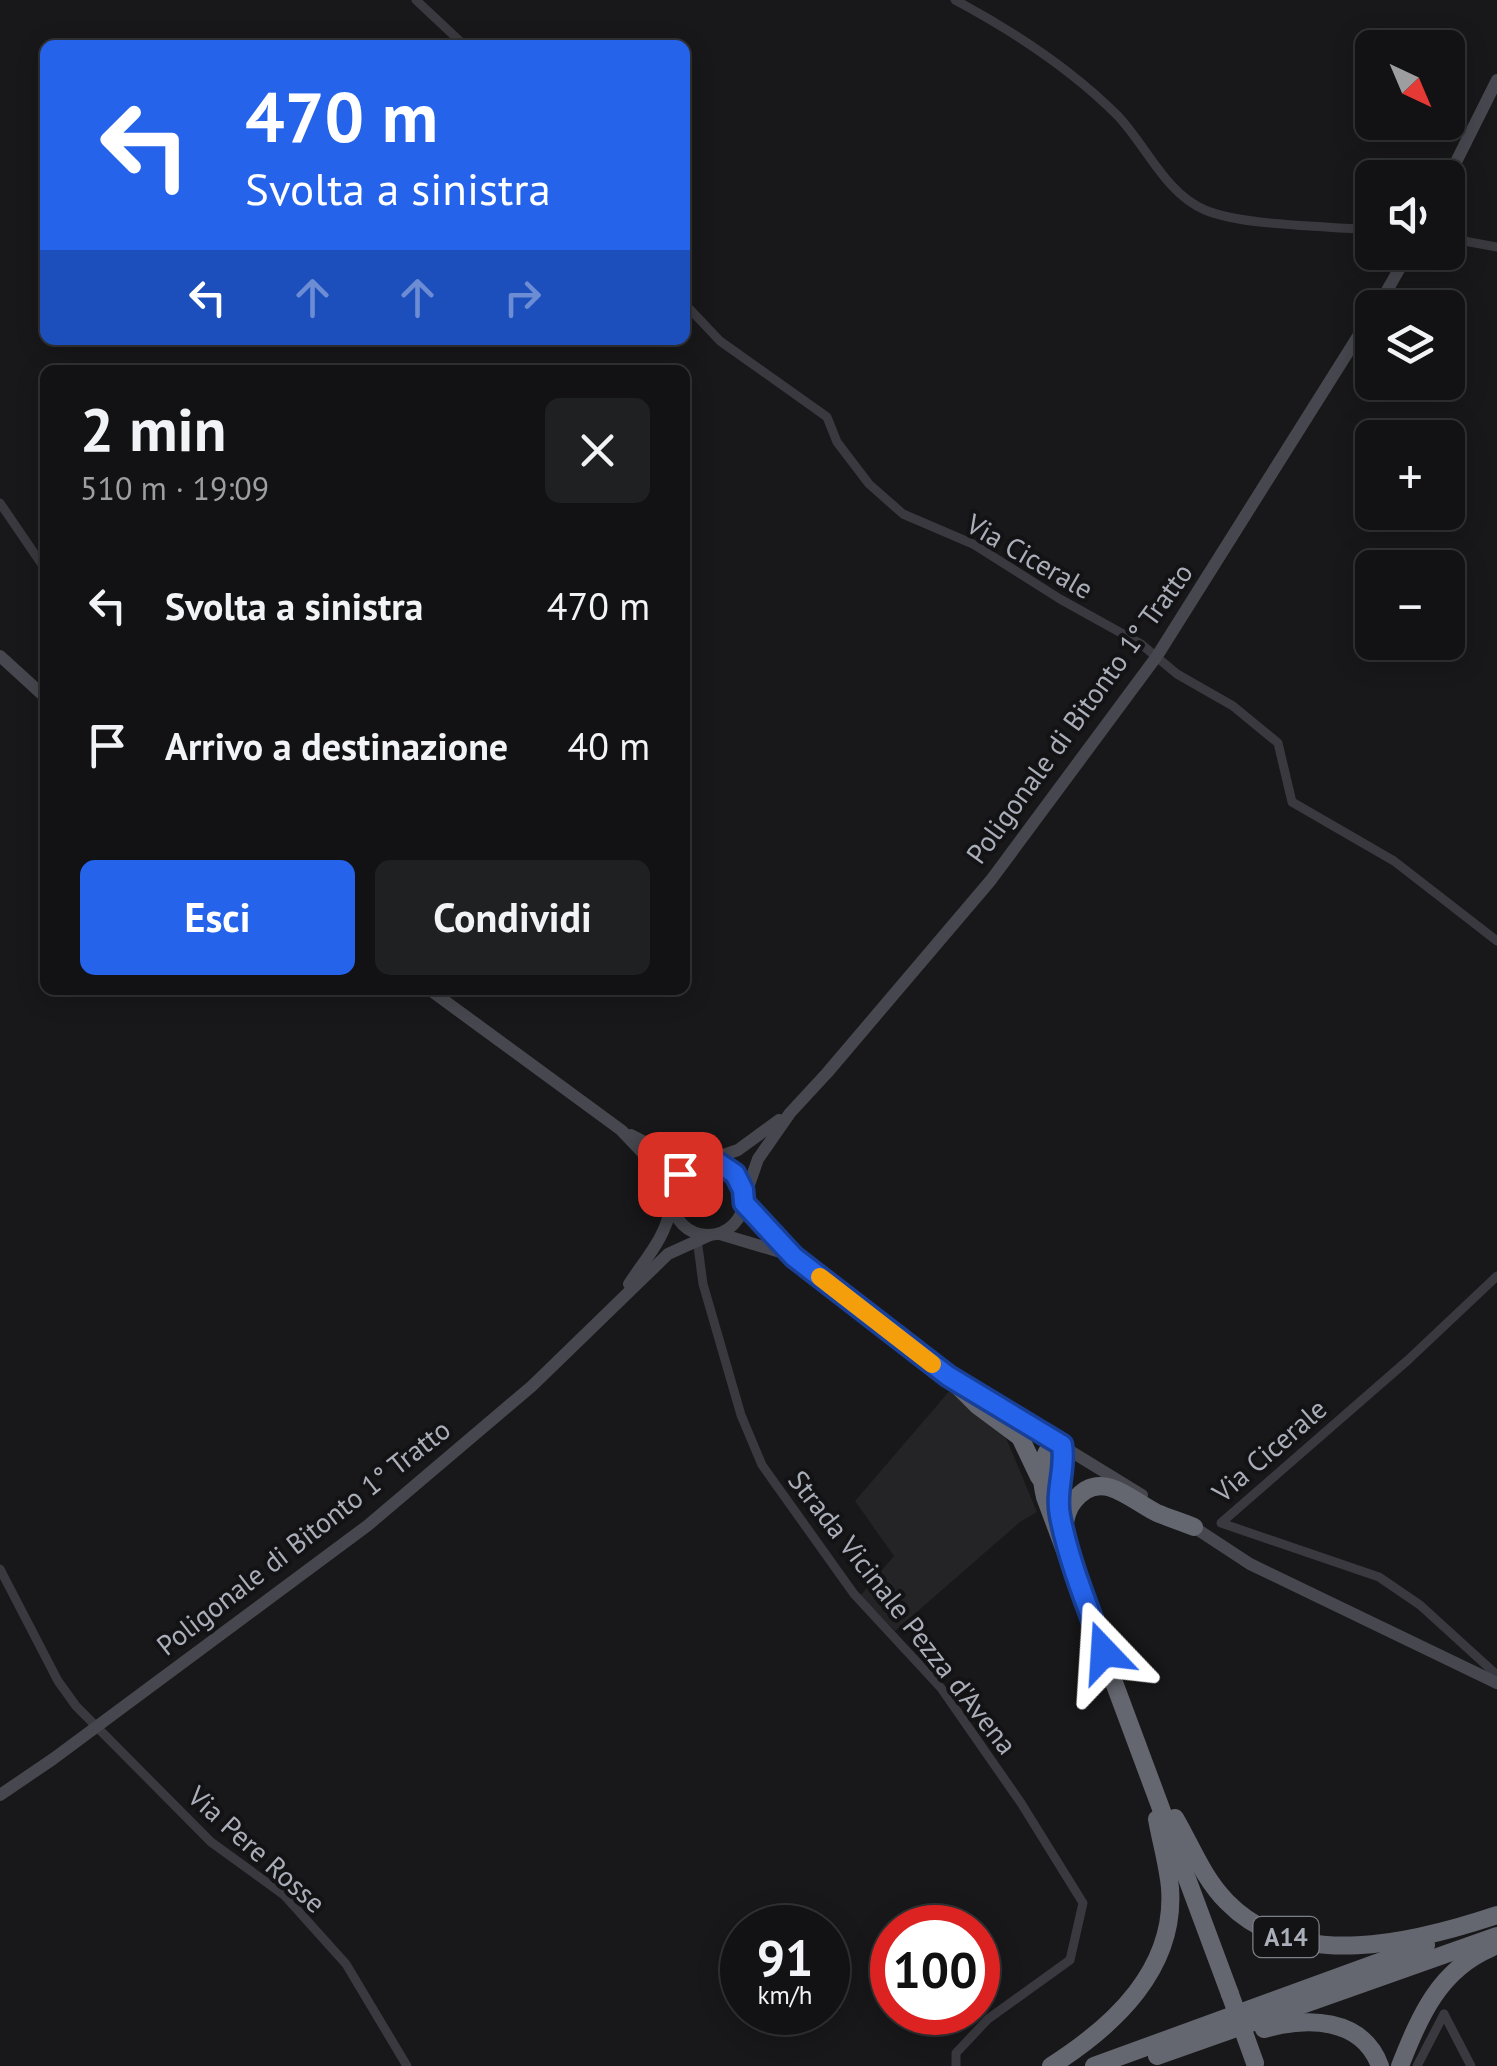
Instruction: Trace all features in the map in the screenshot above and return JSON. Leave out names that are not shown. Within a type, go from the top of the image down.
[{"type":"highway","points":[[948,1376],[977,1405],[1020,1436],[1068,1554]]},
{"type":"highway","points":[[1042,1486],[1044,1456],[1059,1443]]},
{"type":"highway","points":[[1059,1443],[1058,1498],[1068,1554]]},
{"type":"highway","points":[[1064,1531],[1074,1500],[1088,1489],[1101,1486],[1116,1488],[1155,1512],[1194,1527]]},
{"type":"highway","name":"A14","points":[[1068,1554],[1256,2064]]},
{"type":"highway","name":"A14","points":[[1151,1779],[1202,1871],[1219,1893],[1242,1915],[1283,1936],[1332,1944],[1399,1941],[1497,1917]]},
{"type":"highway","name":"A14","points":[[1051,2066],[1088,2041],[1125,2008],[1148,1976],[1161,1948],[1170,1888],[1151,1779]]},
{"type":"highway","name":"A14","points":[[1094,2066],[1497,1917]]},
{"type":"highway","name":"A14","points":[[1128,2066],[1497,1936]]},
{"type":"highway","points":[[1400,2066],[1432,1995],[1463,1963],[1497,1945]]},
{"type":"highway","points":[[1149,2066],[1229,2038],[1281,2024],[1310,2022],[1345,2027],[1364,2038],[1380,2066]]},
{"type":"main road","points":[[1457,160],[1497,80]]},
{"type":"main road","name":"Poligonale di Bitonto 1° Tratto","points":[[790,1113],[992,880],[1157,656],[1355,341]]},
{"type":"main road","points":[[0,656],[40,692]]},
{"type":"main road","points":[[437,995],[621,1130],[674,1157],[720,1164],[735,1174],[744,1201],[794,1257],[948,1376],[1250,1564],[1497,1683]]},
{"type":"main road","points":[[620,1299],[667,1225],[680,1174],[738,1150],[790,1113]]},
{"type":"main road","points":[[620,1299],[668,1254],[736,1222],[758,1159],[790,1113]]},
{"type":"main road","points":[[621,1130],[663,1174],[680,1223],[688,1230],[746,1239],[794,1257]]},
{"type":"main road","name":"Poligonale di Bitonto 1° Tratto","points":[[0,1795],[368,1526],[532,1386],[620,1299]]},
{"type":"street","points":[[416,0],[459,40]]},
{"type":"street","points":[[954,0],[1054,61],[1118,116],[1178,192],[1204,210],[1236,218],[1355,228]]},
{"type":"street","points":[[1465,241],[1497,247]]},
{"type":"street","name":"Via Cicerale","points":[[690,309],[720,341],[827,417],[837,442],[869,484],[903,514],[973,544],[1234,706],[1278,743],[1292,802],[1394,861],[1497,941]]},
{"type":"street","points":[[0,503],[40,561]]},
{"type":"street","name":"Strada Vicinale Pezza d'Avena","points":[[709,1236],[703,1284],[741,1415],[762,1465],[854,1594],[942,1688],[1083,1903],[1070,1960],[988,2019],[956,2052],[956,2066]]},
{"type":"street","name":"Via Cicerale","points":[[1497,1276],[1408,1360],[1220,1523],[1379,1577],[1420,1605],[1497,1675]]},
{"type":"street","name":"Via Pere Rosse","points":[[0,1569],[58,1682],[95,1728],[210,1842],[284,1895],[346,1964],[407,2066]]},
{"type":"street","points":[[1417,2066],[1444,2014],[1471,2066]]},
{"type":"shaded area","points":[[952,1388],[1001,1426],[1037,1512],[1020,1522],[895,1631],[860,1596],[894,1556],[855,1501]]},
{"type":"slow traffic","points":[[820,1277],[932,1364]]},
{"type":"route","points":[[680,1174],[703,1162],[728,1168],[740,1182],[744,1203],[794,1257],[948,1376],[1062,1445],[1060,1516],[1068,1554],[1104,1652]]}]
